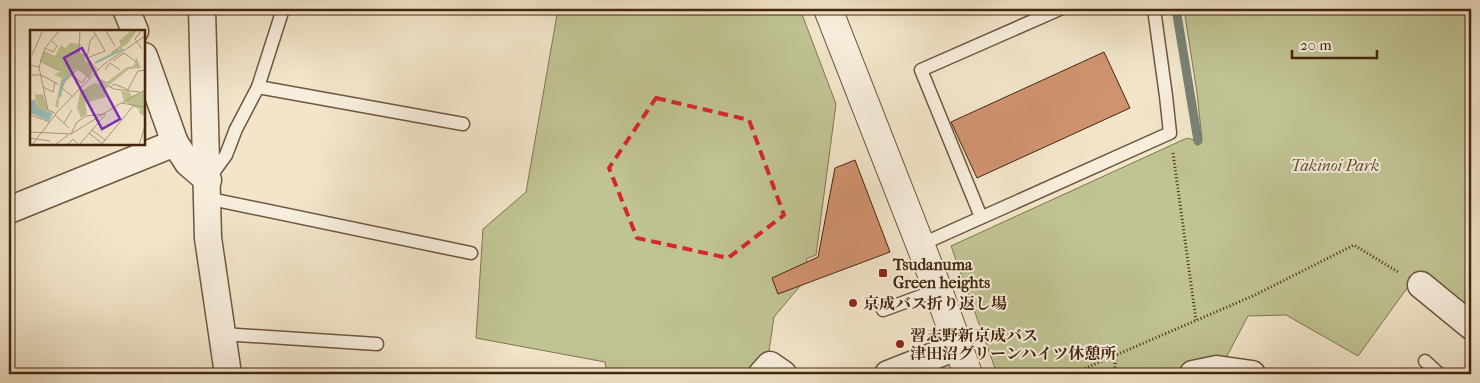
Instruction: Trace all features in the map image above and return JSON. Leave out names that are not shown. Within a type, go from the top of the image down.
[{"type":"street","points":[[126,9],[135,30]]},
{"type":"street","points":[[202,9],[208,238],[228,374]]},
{"type":"street","points":[[828,9],[938,290],[968,374]]},
{"type":"street","points":[[145,59],[175,143],[207,189]]},
{"type":"street","points":[[9,210],[175,143]]},
{"type":"street","points":[[1421,285],[1471,326]]},
{"type":"street","points":[[888,374],[958,346]]},
{"type":"street","points":[[762,374],[770,366],[783,374]]},
{"type":"street","points":[[1193,374],[1217,369],[1252,374]]},
{"type":"lane","points":[[284,9],[258,87],[236,129],[226,155],[207,189],[471,253]]},
{"type":"lane","points":[[981,217],[921,70],[1060,9]]},
{"type":"lane","points":[[920,245],[1170,133],[1154,9]]},
{"type":"lane","points":[[258,87],[463,124]]},
{"type":"lane","points":[[883,310],[938,290]]},
{"type":"lane","points":[[223,334],[377,344]]},
{"type":"lane","points":[[1425,361],[1439,374]]},
{"type":"path","points":[[1170,133],[1196,320]]},
{"type":"path","points":[[1072,374],[1255,295],[1354,245],[1421,285]]},
{"type":"path","points":[[1115,356],[1115,374]]},
{"type":"highlighted area","points":[[656,98],[749,120],[784,215],[728,258],[637,238],[609,168]]},
{"type":"green space","points":[[558,9],[800,9],[836,104],[816,255],[806,259],[813,278],[800,286],[774,317],[769,351],[748,374],[607,374],[605,362],[476,338],[483,229],[526,192]]},
{"type":"green space","name":"Takinoi Park","points":[[1184,9],[1471,9],[1471,315],[1418,273],[1358,356],[1286,315],[1248,316],[1227,356],[1162,374],[997,374],[951,246],[1187,138],[1198,141],[1202,139]]},
{"type":"building","points":[[1104,52],[1130,108],[977,178],[951,122]]},
{"type":"building","points":[[855,160],[890,252],[778,294],[772,278],[818,257],[835,168]]},
{"type":"waterway","points":[[1176,9],[1198,141]]},
{"type":"place","name":"Tsudanuma Green heights","points":[[883,273]]},
{"type":"place","name":"京成バス折り返し場","points":[[853,303]]},
{"type":"place","name":"習志野新京成バス 津田沼グリーンハイツ休憩所","points":[[900,344]]}]
